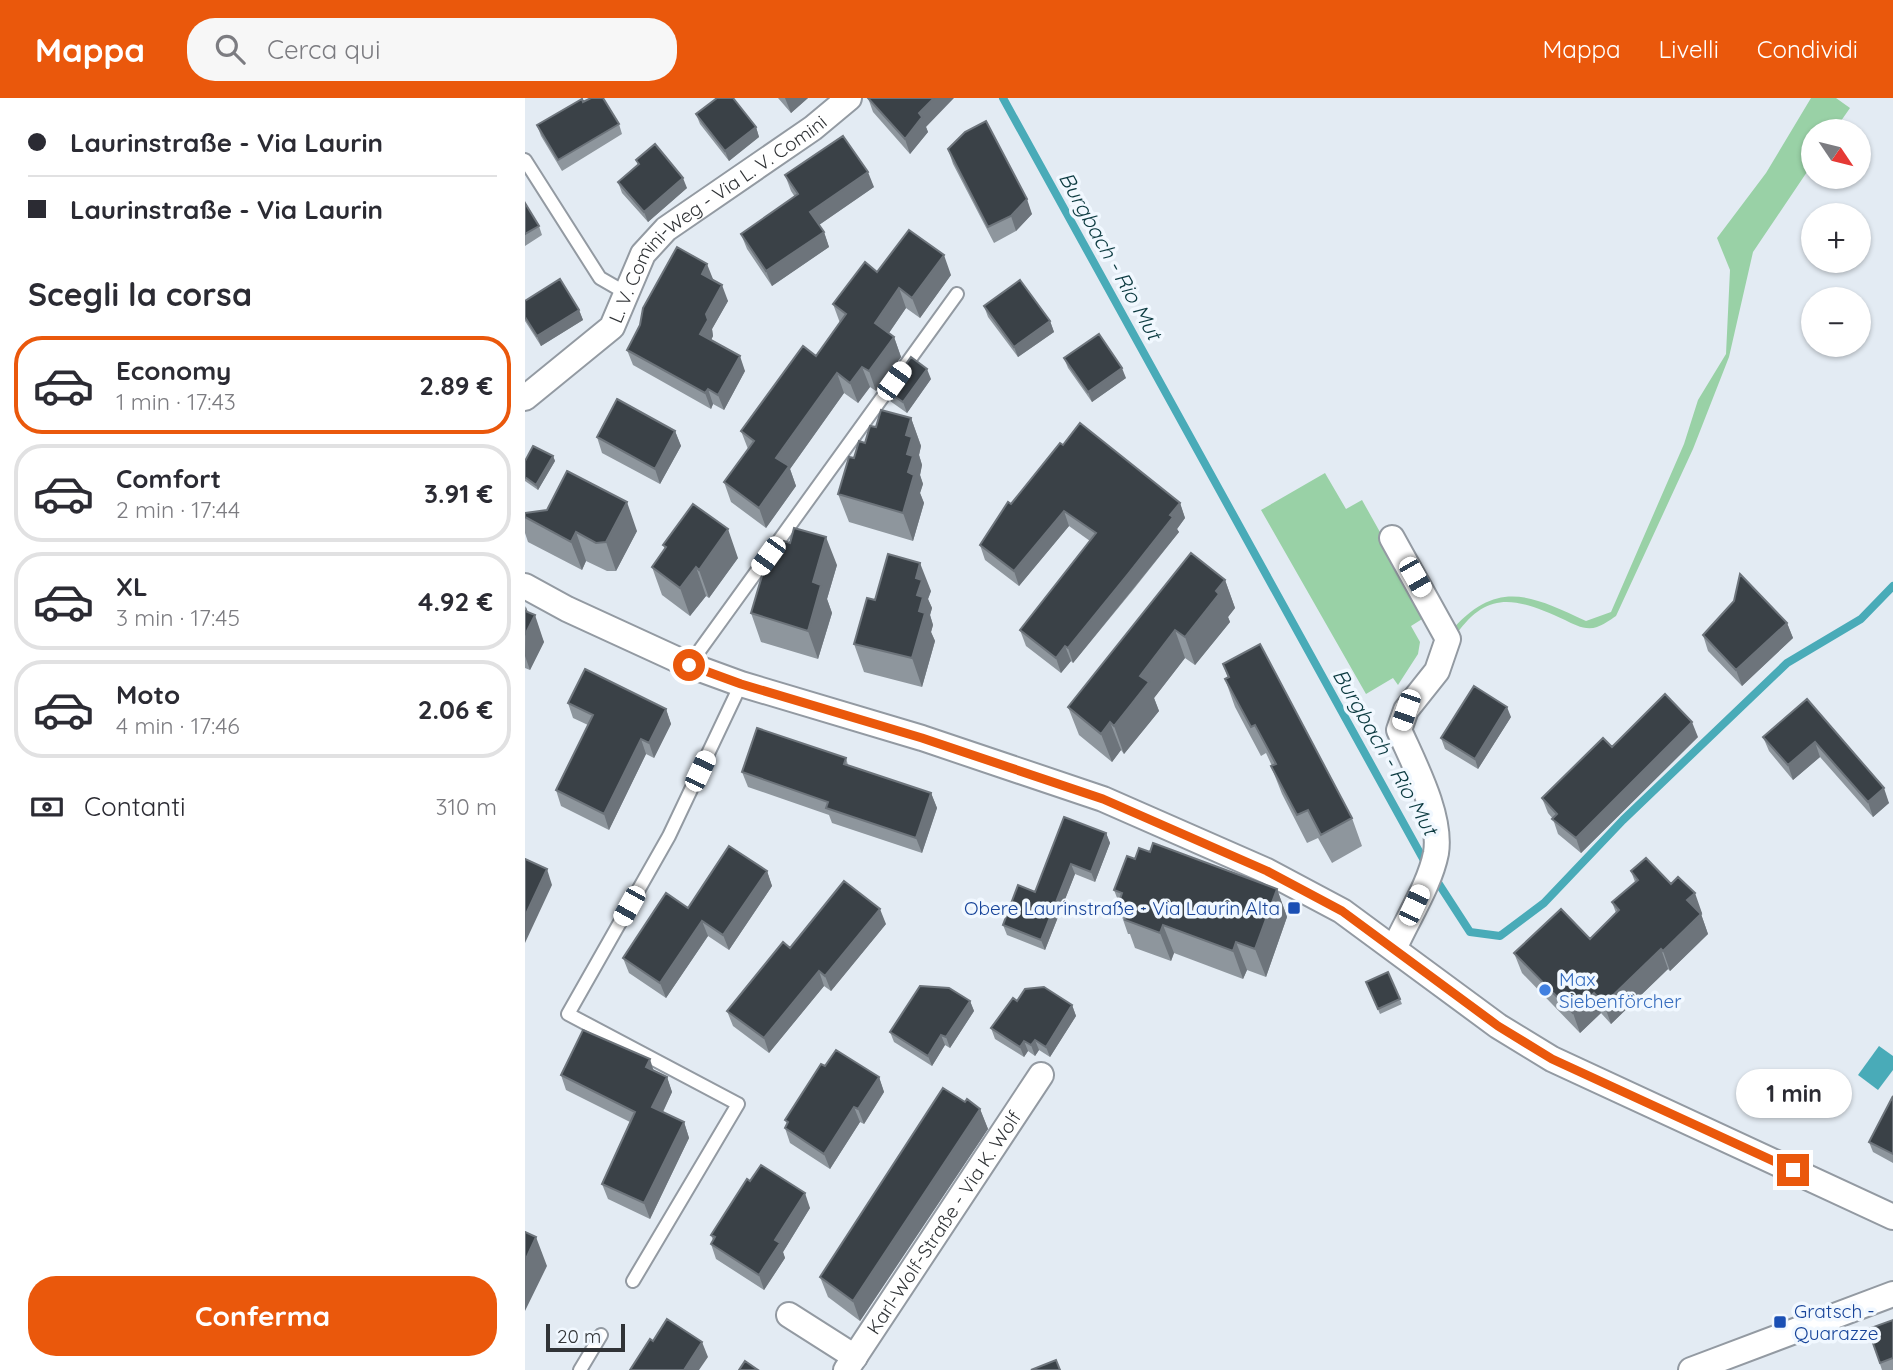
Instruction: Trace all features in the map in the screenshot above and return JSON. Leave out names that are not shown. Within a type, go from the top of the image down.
[{"type":"street","name":"L. V. Comini-Weg - Via L. V. Comini","points":[[525,398],[612,327],[643,254],[666,229],[813,128],[849,98]]},
{"type":"street","points":[[1392,538],[1448,639],[1437,671],[1406,710],[1399,730],[1437,835],[1435,855],[1395,947]]},
{"type":"street","points":[[525,586],[567,609],[689,665],[741,684],[922,738],[1103,799],[1305,890],[1395,947],[1498,1026],[1552,1059],[1893,1217]]},
{"type":"street","name":"Karl-Wolf-Straße - Via K. Wolf","points":[[850,1364],[1041,1075]]},
{"type":"street","points":[[1692,1370],[1893,1293]]},
{"type":"street","points":[[789,1315],[850,1364]]},
{"type":"lane","points":[[525,160],[600,278],[626,293]]},
{"type":"lane","points":[[689,665],[957,294]]},
{"type":"lane","points":[[633,1281],[738,1104],[568,1014],[669,836],[741,684]]},
{"type":"lane","points":[[580,1370],[601,1335]]},
{"type":"green space","points":[[1811,98],[1836,98],[1850,108],[1842,119],[1801,119],[1801,181],[1753,252],[1729,357],[1693,449],[1616,616],[1597,627],[1585,628],[1534,607],[1506,602],[1481,610],[1468,620],[1456,635],[1450,632],[1483,604],[1515,596],[1548,604],[1586,621],[1611,612],[1684,444],[1698,400],[1726,354],[1730,270],[1717,238],[1766,173]]},
{"type":"green space","points":[[1325,473],[1346,509],[1362,500],[1427,616],[1411,626],[1420,642],[1418,654],[1398,685],[1393,678],[1366,694],[1261,510]]},
{"type":"water","points":[[1879,1046],[1893,1056],[1893,1070],[1878,1090],[1858,1075]]},
{"type":"building","points":[[591,98],[603,98],[619,124],[558,160],[537,125],[582,99],[583,102]]},
{"type":"building","points":[[717,98],[733,98],[756,127],[725,151],[696,114]]},
{"type":"building","points":[[868,98],[934,98],[919,113],[922,117],[905,139]]},
{"type":"building","points":[[986,121],[1027,199],[1011,216],[988,227],[948,149],[965,132]]},
{"type":"building","points":[[843,136],[868,172],[810,212],[824,232],[766,271],[741,234],[798,194],[785,175]]},
{"type":"building","points":[[655,144],[683,178],[644,212],[618,182],[639,164],[636,160]]},
{"type":"building","points":[[525,203],[539,226],[525,234]]},
{"type":"building","points":[[909,230],[944,255],[912,298],[899,288],[875,323],[894,337],[869,371],[862,367],[850,383],[837,373],[776,458],[789,466],[759,508],[724,482],[754,441],[741,431],[803,346],[816,356],[846,314],[833,304],[865,262],[877,272]]},
{"type":"building","points":[[677,247],[707,264],[702,274],[722,285],[706,314],[708,320],[700,334],[740,356],[718,395],[708,389],[705,393],[627,350],[640,325],[643,308]]},
{"type":"building","points":[[560,279],[579,310],[537,336],[525,317],[525,301]]},
{"type":"building","points":[[1020,280],[1050,321],[1014,347],[984,306]]},
{"type":"building","points":[[1099,334],[1122,368],[1088,392],[1064,358]]},
{"type":"building","points":[[911,357],[927,369],[903,402],[887,391]]},
{"type":"building","points":[[617,399],[675,431],[655,469],[597,437]]},
{"type":"building","points":[[881,410],[911,418],[906,435],[912,437],[907,454],[913,456],[908,472],[914,475],[903,513],[838,494],[849,457],[854,458],[859,441],[865,443],[870,426],[876,427]]},
{"type":"building","points":[[1080,423],[1180,503],[1170,515],[1173,517],[1128,574],[1068,648],[1065,646],[1056,658],[1020,630],[1096,533],[1064,511],[1014,571],[980,545],[1008,502],[1011,504],[1060,443],[1063,445]]},
{"type":"building","points":[[533,446],[553,456],[536,485],[525,477],[525,461]]},
{"type":"building","points":[[567,471],[627,502],[606,542],[596,543],[576,532],[571,542],[525,517],[525,513],[547,510]]},
{"type":"building","points":[[693,504],[728,529],[699,570],[696,567],[680,588],[652,567],[666,547],[663,545]]},
{"type":"building","points":[[794,528],[826,537],[813,582],[821,585],[808,631],[751,613],[764,569],[770,570],[774,555],[780,557],[784,541],[790,543]]},
{"type":"building","points":[[1191,553],[1225,580],[1216,591],[1219,594],[1185,637],[1175,630],[1140,676],[1149,682],[1114,726],[1110,722],[1101,734],[1068,707]]},
{"type":"building","points":[[888,554],[920,563],[916,578],[922,580],[917,595],[923,597],[919,611],[925,613],[912,658],[854,644],[867,598],[875,600]]},
{"type":"building","points":[[1740,574],[1787,623],[1736,670],[1703,635],[1734,601]]},
{"type":"building","points":[[525,611],[535,615],[525,635]]},
{"type":"building","points":[[1260,644],[1352,818],[1321,835],[1308,810],[1297,815],[1271,766],[1276,764],[1255,725],[1251,727],[1225,679],[1229,677],[1223,664]]},
{"type":"building","points":[[585,669],[666,709],[649,743],[641,739],[604,814],[556,790],[593,715],[568,703]]},
{"type":"building","points":[[1474,686],[1507,707],[1475,759],[1441,738]]},
{"type":"building","points":[[1665,694],[1692,722],[1576,838],[1552,819],[1557,814],[1542,798],[1603,738],[1612,747]]},
{"type":"building","points":[[1807,699],[1884,788],[1868,802],[1815,742],[1788,765],[1763,737]]},
{"type":"building","points":[[757,728],[846,758],[844,764],[931,793],[916,838],[826,808],[828,802],[742,772]]},
{"type":"building","points":[[1064,817],[1106,833],[1091,872],[1071,864],[1041,940],[1003,925],[1018,885],[1035,892]]},
{"type":"building","points":[[1153,843],[1277,889],[1255,949],[1236,942],[1233,951],[1163,925],[1160,933],[1125,920],[1129,909],[1118,905],[1122,893],[1114,890],[1127,856],[1135,859],[1139,848],[1150,852]]},
{"type":"building","points":[[729,846],[767,871],[723,935],[702,921],[660,983],[623,958],[666,893],[688,908]]},
{"type":"building","points":[[1646,858],[1671,884],[1678,877],[1695,893],[1687,900],[1701,914],[1604,1004],[1594,993],[1573,1013],[1514,953],[1561,909],[1590,939],[1619,910],[1612,902],[1638,880],[1631,871]]},
{"type":"building","points":[[525,859],[547,869],[525,916]]},
{"type":"building","points":[[844,881],[880,909],[825,976],[819,971],[764,1038],[727,1011],[783,942],[790,948]]},
{"type":"building","points":[[1388,972],[1400,999],[1378,1009],[1366,982]]},
{"type":"building","points":[[920,986],[949,988],[970,1001],[946,1037],[941,1035],[928,1056],[890,1032]]},
{"type":"building","points":[[1044,987],[1072,1005],[1046,1047],[1035,1040],[1031,1045],[1024,1041],[1020,1047],[991,1028],[1013,998],[1017,1001],[1025,989]]},
{"type":"building","points":[[583,1030],[650,1059],[646,1067],[667,1077],[652,1107],[684,1122],[644,1203],[602,1184],[635,1112],[561,1075]]},
{"type":"building","points":[[836,1050],[879,1077],[858,1109],[854,1107],[824,1154],[785,1128],[788,1122],[785,1120],[821,1064],[825,1066]]},
{"type":"building","points":[[943,1088],[965,1102],[967,1099],[980,1109],[853,1301],[820,1277]]},
{"type":"building","points":[[1893,1096],[1893,1154],[1869,1142]]},
{"type":"building","points":[[761,1165],[805,1193],[775,1240],[780,1243],[759,1275],[711,1244],[715,1237],[711,1235],[747,1179],[750,1181]]},
{"type":"building","points":[[525,1232],[536,1237],[525,1261]]},
{"type":"building","points":[[667,1319],[702,1342],[684,1370],[630,1370],[650,1339],[653,1341]]},
{"type":"building","points":[[1893,1320],[1893,1358],[1880,1363],[1868,1329]]},
{"type":"building","points":[[1056,1360],[1060,1370],[1031,1370]]},
{"type":"building","points":[[745,1361],[758,1370],[739,1370]]},
{"type":"waterway","name":"Burgbach - Rio Mut","points":[[1003,98],[1426,864]]},
{"type":"waterway","name":"Burgbach - Rio Mut","points":[[1435,878],[1470,932],[1500,936],[1544,903],[1623,820],[1787,663],[1861,619],[1893,586]]},
{"type":"place","name":"Obere Laurinstraße - Via Laurin Alta","points":[[1294,908]]},
{"type":"place","name":"Max Siebenförcher","points":[[1545,990]]},
{"type":"place","name":"Gratsch - Quarazze","points":[[1780,1322]]},
{"type":"route","points":[[689,665],[741,684],[922,738],[1103,799],[1267,871],[1342,911],[1395,947],[1498,1026],[1552,1059],[1793,1170]]}]
